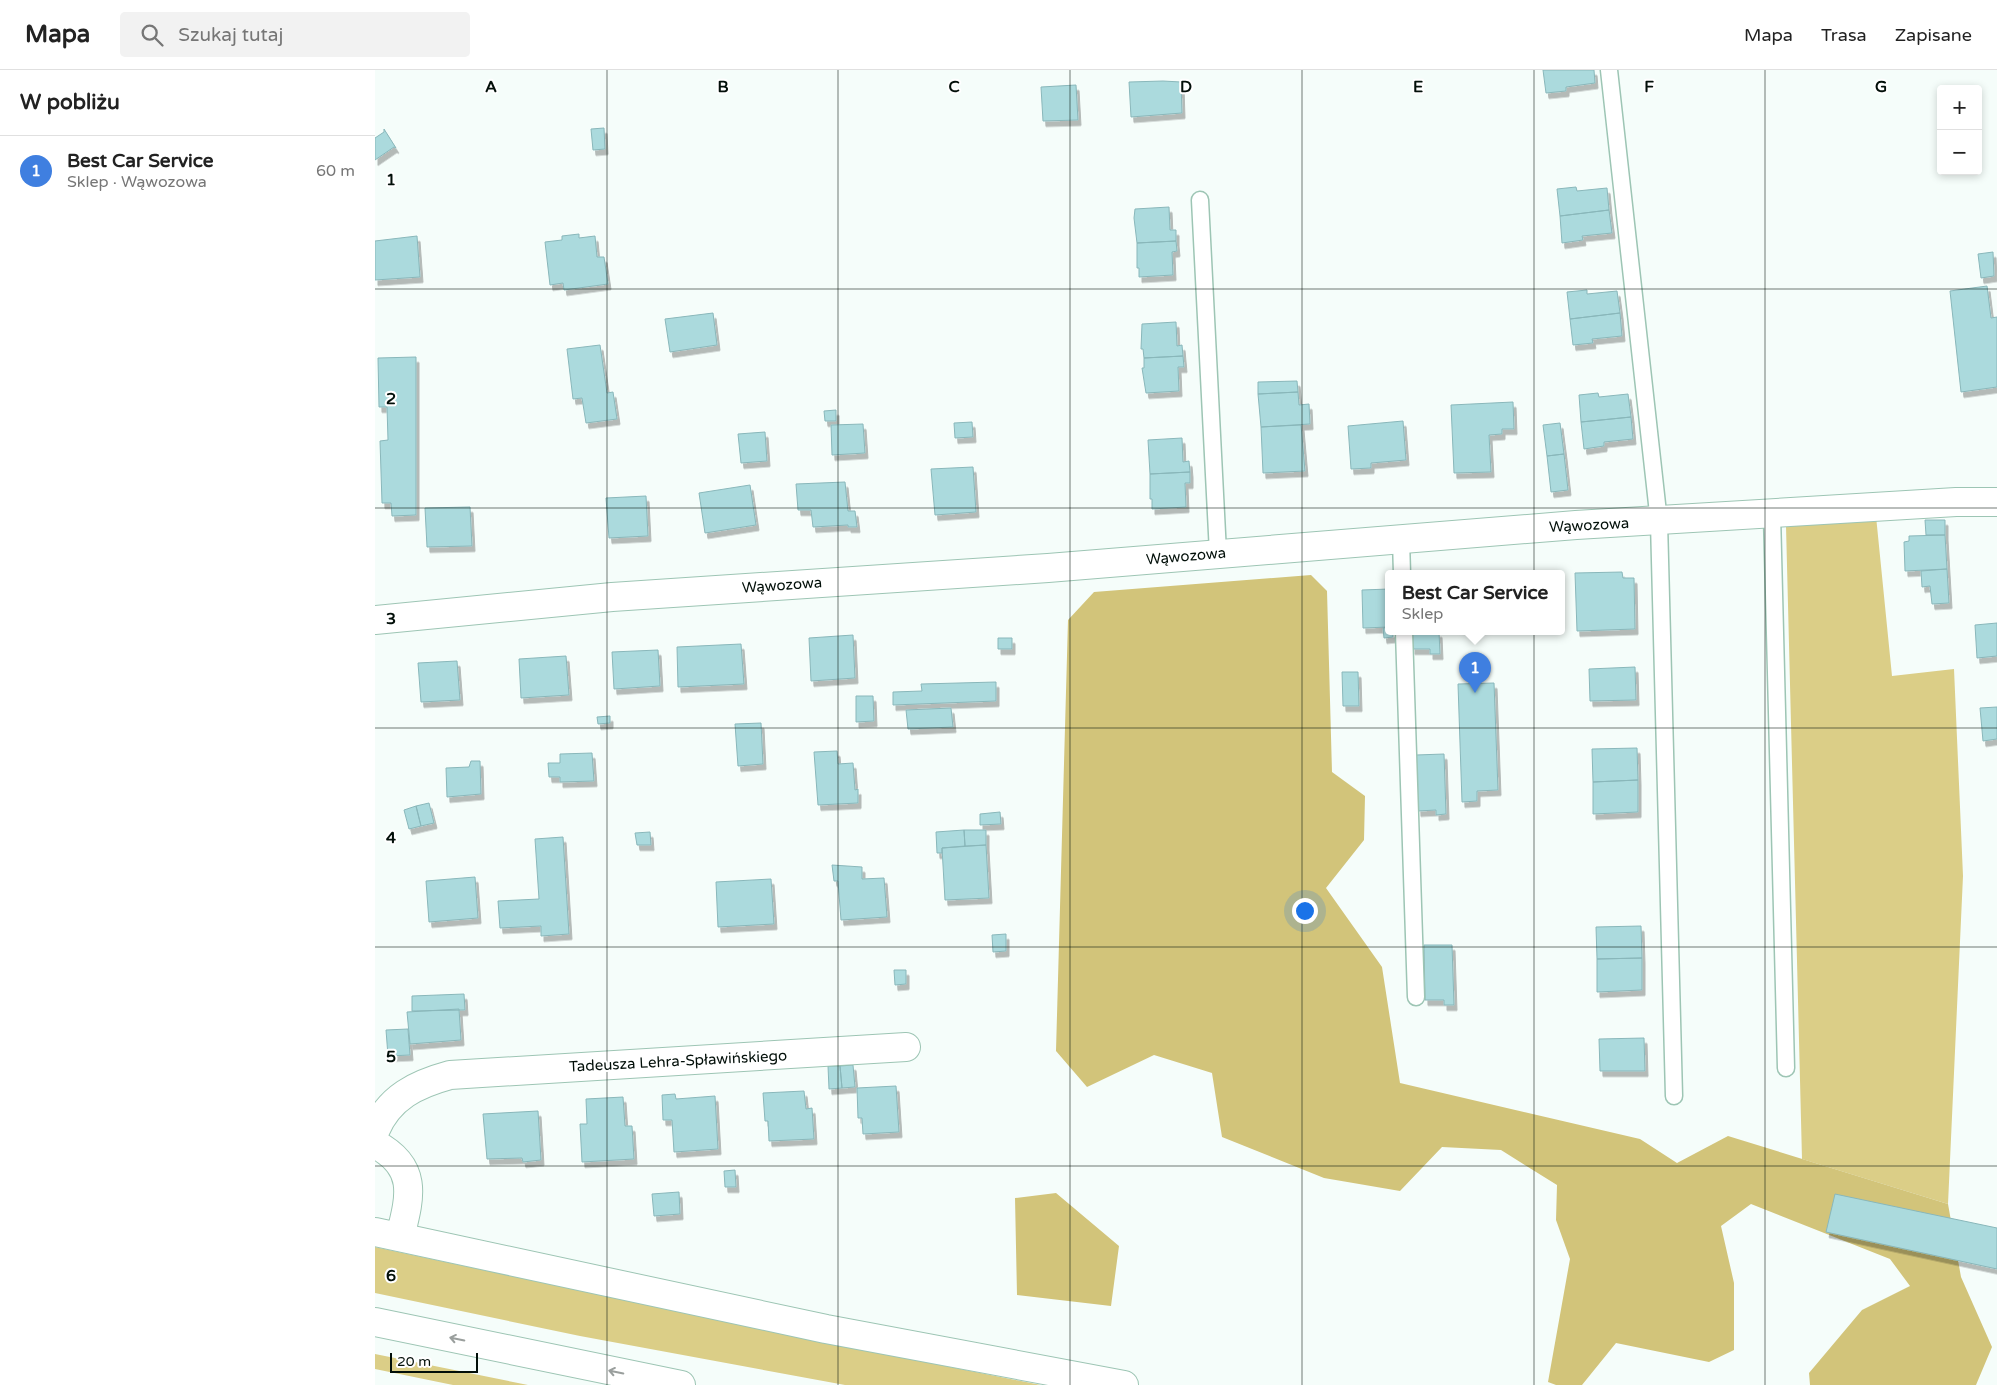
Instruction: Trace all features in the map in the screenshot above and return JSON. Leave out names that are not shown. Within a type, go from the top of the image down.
[{"type":"street","name":"Wąwozowa","points":[[375,620],[613,597],[1048,568],[1576,525],[1659,522],[1956,502],[1997,502]]},
{"type":"street","name":"Tadeusza Lehra-Spławińskiego","points":[[375,1131],[382,1116],[403,1094],[420,1084],[450,1075],[906,1047]]},
{"type":"street","points":[[375,1144],[399,1163],[409,1182],[407,1209],[388,1235],[826,1330],[1124,1385]]},
{"type":"street","points":[[375,1322],[681,1385]]},
{"type":"lane","points":[[1609,70],[1659,522],[1674,1096]]},
{"type":"lane","points":[[1200,200],[1218,553]]},
{"type":"lane","points":[[1772,514],[1786,1068]]},
{"type":"lane","points":[[1401,540],[1402,570]]},
{"type":"lane","points":[[1404,635],[1416,997]]},
{"type":"shaded area","points":[[1876,516],[1892,676],[1954,669],[1963,876],[1948,1204],[1802,1159],[1786,526]]},
{"type":"shaded area","points":[[1311,575],[1327,591],[1332,772],[1365,796],[1364,840],[1326,888],[1382,967],[1400,1083],[1640,1139],[1677,1163],[1728,1136],[1948,1204],[1961,1277],[1992,1347],[1976,1385],[1810,1385],[1809,1373],[1862,1310],[1910,1286],[1890,1259],[1751,1204],[1721,1226],[1734,1283],[1734,1350],[1709,1362],[1616,1343],[1582,1385],[1556,1385],[1548,1382],[1570,1259],[1556,1220],[1557,1185],[1501,1150],[1442,1147],[1400,1191],[1324,1178],[1222,1137],[1212,1073],[1154,1055],[1087,1087],[1056,1051],[1068,620],[1094,592]]},
{"type":"shaded area","points":[[1056,1193],[1119,1246],[1111,1306],[1017,1295],[1015,1198]]},
{"type":"shaded area","points":[[375,1247],[776,1332],[1041,1385],[845,1385],[580,1336],[375,1293]]},
{"type":"shaded area","points":[[375,1354],[528,1385],[453,1385],[375,1369]]},
{"type":"building","points":[[1543,70],[1594,70],[1595,83],[1566,87],[1566,91],[1546,93]]},
{"type":"building","points":[[1129,82],[1181,82],[1182,113],[1131,117]]},
{"type":"building","points":[[1076,85],[1078,120],[1043,121],[1041,87]]},
{"type":"building","points":[[604,128],[605,149],[593,150],[591,129]]},
{"type":"building","points":[[384,129],[396,148],[394,147],[375,160],[375,138],[384,132]]},
{"type":"building","points":[[1576,187],[1577,191],[1607,188],[1609,210],[1560,216],[1557,189]]},
{"type":"building","points":[[1169,207],[1170,230],[1176,230],[1176,241],[1137,243],[1134,218],[1135,209]]},
{"type":"building","points":[[1609,210],[1612,233],[1582,236],[1583,240],[1562,243],[1560,216]]},
{"type":"building","points":[[579,234],[579,238],[595,236],[597,257],[604,257],[608,284],[564,290],[563,283],[550,285],[545,242],[562,240],[562,236]]},
{"type":"building","points":[[417,236],[420,277],[375,280],[375,241]]},
{"type":"building","points":[[1176,241],[1177,251],[1172,252],[1173,275],[1139,277],[1137,243]]},
{"type":"building","points":[[1993,252],[1994,276],[1981,278],[1978,254]]},
{"type":"building","points":[[1987,286],[1991,318],[1997,317],[1997,387],[1961,392],[1950,291]]},
{"type":"building","points":[[1587,290],[1587,294],[1617,291],[1620,313],[1570,319],[1567,292]]},
{"type":"building","points":[[713,313],[717,345],[670,352],[665,319]]},
{"type":"building","points":[[1620,313],[1622,336],[1592,339],[1593,343],[1573,345],[1570,319]]},
{"type":"building","points":[[1176,322],[1177,346],[1182,345],[1183,356],[1144,358],[1143,349],[1141,349],[1142,324]]},
{"type":"building","points":[[600,345],[607,393],[613,392],[617,419],[586,423],[582,398],[573,399],[567,349]]},
{"type":"building","points":[[1183,356],[1184,367],[1178,367],[1179,391],[1146,393],[1142,368],[1144,368],[1144,358]]},
{"type":"building","points":[[416,357],[416,515],[392,516],[391,503],[382,503],[380,441],[388,440],[387,407],[379,407],[378,358]]},
{"type":"building","points":[[1297,381],[1298,392],[1258,394],[1258,382]]},
{"type":"building","points":[[1298,392],[1299,405],[1309,404],[1310,424],[1261,427],[1258,394]]},
{"type":"building","points":[[1598,393],[1599,397],[1628,394],[1631,417],[1581,422],[1579,395]]},
{"type":"building","points":[[1513,402],[1514,429],[1502,429],[1502,434],[1489,435],[1491,472],[1454,473],[1451,405]]},
{"type":"building","points":[[836,410],[836,421],[825,421],[824,411]]},
{"type":"building","points":[[1631,417],[1633,439],[1604,442],[1604,446],[1584,449],[1581,422]]},
{"type":"building","points":[[1403,421],[1406,460],[1371,463],[1371,468],[1351,469],[1348,426]]},
{"type":"building","points":[[972,422],[973,437],[955,438],[954,423]]},
{"type":"building","points":[[1560,423],[1564,454],[1547,456],[1543,425]]},
{"type":"building","points":[[863,424],[865,453],[832,455],[831,425]]},
{"type":"building","points":[[1301,425],[1305,471],[1263,473],[1261,427]]},
{"type":"building","points":[[765,432],[767,461],[741,463],[738,434]]},
{"type":"building","points":[[1182,438],[1183,462],[1189,461],[1190,472],[1150,474],[1148,440]]},
{"type":"building","points":[[1564,454],[1568,490],[1551,492],[1547,456]]},
{"type":"building","points":[[973,467],[976,512],[935,515],[931,469]]},
{"type":"building","points":[[1190,472],[1190,483],[1185,483],[1186,507],[1152,509],[1150,474]]},
{"type":"building","points":[[845,482],[848,511],[855,511],[857,527],[848,527],[848,525],[813,527],[811,510],[798,510],[796,484]]},
{"type":"building","points":[[750,485],[756,525],[705,533],[699,493]]},
{"type":"building","points":[[646,496],[648,536],[609,538],[606,498]]},
{"type":"building","points":[[470,507],[472,546],[427,547],[425,508]]},
{"type":"building","points":[[1925,520],[1945,520],[1945,535],[1926,535]]},
{"type":"building","points":[[1945,535],[1947,569],[1905,571],[1904,542],[1909,541],[1909,536]]},
{"type":"building","points":[[1947,569],[1949,603],[1932,604],[1930,586],[1922,587],[1921,571]]},
{"type":"building","points":[[1622,572],[1623,578],[1634,578],[1635,629],[1577,631],[1575,573]]},
{"type":"building","points":[[1385,589],[1385,627],[1363,628],[1362,590]]},
{"type":"building","points":[[1997,623],[1997,656],[1977,658],[1975,625]]},
{"type":"building","points":[[1383,628],[1385,628],[1385,635],[1393,635],[1393,637],[1384,638]]},
{"type":"building","points":[[853,635],[855,678],[811,681],[809,638]]},
{"type":"building","points":[[1412,635],[1439,635],[1440,654],[1430,654],[1430,649],[1412,649]]},
{"type":"building","points":[[998,638],[1012,638],[1012,649],[998,649]]},
{"type":"building","points":[[741,644],[744,684],[678,687],[677,647]]},
{"type":"building","points":[[658,650],[660,686],[614,689],[612,652]]},
{"type":"building","points":[[566,656],[569,695],[521,698],[519,659]]},
{"type":"building","points":[[457,661],[460,700],[421,702],[418,663]]},
{"type":"building","points":[[1635,667],[1636,700],[1590,701],[1589,669]]},
{"type":"building","points":[[1342,672],[1358,672],[1359,706],[1343,706]]},
{"type":"building","points":[[996,682],[996,701],[893,705],[893,692],[922,691],[921,684]]},
{"type":"building","points":[[1494,683],[1498,790],[1477,791],[1477,801],[1462,802],[1458,684]]},
{"type":"building","points":[[856,696],[873,696],[874,721],[856,722]]},
{"type":"building","points":[[1997,707],[1997,739],[1983,741],[1980,708]]},
{"type":"building","points":[[951,708],[953,727],[908,729],[906,710]]},
{"type":"building","points":[[610,716],[610,723],[598,724],[597,717]]},
{"type":"building","points":[[761,723],[763,764],[738,766],[735,724]]},
{"type":"building","points":[[1637,748],[1638,780],[1593,782],[1592,749]]},
{"type":"building","points":[[837,751],[838,764],[853,763],[855,790],[858,789],[858,803],[818,805],[814,752]]},
{"type":"building","points":[[592,753],[594,781],[560,782],[560,777],[549,777],[548,763],[560,763],[560,754]]},
{"type":"building","points":[[1444,754],[1446,814],[1436,815],[1436,810],[1418,811],[1416,755]]},
{"type":"building","points":[[471,761],[480,761],[481,794],[447,797],[446,768],[469,767]]},
{"type":"building","points":[[1638,780],[1638,812],[1593,814],[1593,782]]},
{"type":"building","points":[[429,803],[434,823],[421,826],[416,806]]},
{"type":"building","points":[[416,806],[421,826],[409,829],[404,810]]},
{"type":"building","points":[[1000,812],[1001,824],[980,825],[980,814]]},
{"type":"building","points":[[964,830],[986,830],[986,845],[965,846]]},
{"type":"building","points":[[964,830],[965,846],[942,848],[942,853],[937,853],[936,832]]},
{"type":"building","points":[[650,832],[651,845],[637,845],[635,833]]},
{"type":"building","points":[[563,837],[569,934],[541,936],[541,926],[500,928],[498,901],[539,899],[535,839]]},
{"type":"building","points":[[986,845],[989,898],[945,900],[942,848]]},
{"type":"building","points":[[832,865],[862,867],[862,879],[884,878],[887,917],[841,920],[838,881],[834,881]]},
{"type":"building","points":[[475,877],[478,918],[429,922],[426,881]]},
{"type":"building","points":[[771,879],[774,924],[718,927],[716,882]]},
{"type":"building","points":[[1641,926],[1642,958],[1597,959],[1596,927]]},
{"type":"building","points":[[1006,934],[1006,951],[993,952],[992,935]]},
{"type":"building","points":[[1424,945],[1452,945],[1454,1005],[1444,1005],[1444,1000],[1425,1000]]},
{"type":"building","points":[[1642,958],[1642,990],[1597,992],[1597,959]]},
{"type":"building","points":[[894,970],[906,970],[906,984],[895,985]]},
{"type":"building","points":[[464,994],[465,1010],[412,1011],[412,996]]},
{"type":"building","points":[[459,1009],[461,1040],[410,1044],[407,1012]]},
{"type":"building","points":[[408,1029],[410,1055],[388,1056],[386,1030]]},
{"type":"building","points":[[1644,1038],[1645,1071],[1600,1071],[1599,1039]]},
{"type":"building","points":[[853,1065],[855,1087],[842,1088],[840,1066]]},
{"type":"building","points":[[828,1066],[840,1066],[842,1088],[829,1089]]},
{"type":"building","points":[[896,1086],[899,1132],[863,1134],[862,1118],[858,1118],[857,1088]]},
{"type":"building","points":[[804,1091],[806,1109],[812,1108],[814,1139],[769,1141],[763,1093]]},
{"type":"building","points":[[675,1094],[676,1099],[715,1096],[718,1149],[674,1152],[672,1120],[663,1120],[662,1095]]},
{"type":"building","points":[[623,1097],[625,1126],[632,1126],[634,1159],[582,1162],[580,1124],[587,1124],[586,1099]]},
{"type":"building","points":[[538,1111],[541,1160],[523,1162],[522,1158],[487,1159],[483,1114]]},
{"type":"building","points":[[735,1170],[736,1187],[725,1187],[724,1171]]},
{"type":"building","points":[[679,1192],[680,1214],[654,1216],[652,1194]]},
{"type":"building","points":[[1835,1194],[1997,1228],[1997,1269],[1826,1232]]},
{"type":"place","name":"Best Car Service","points":[[1475,693]]}]
